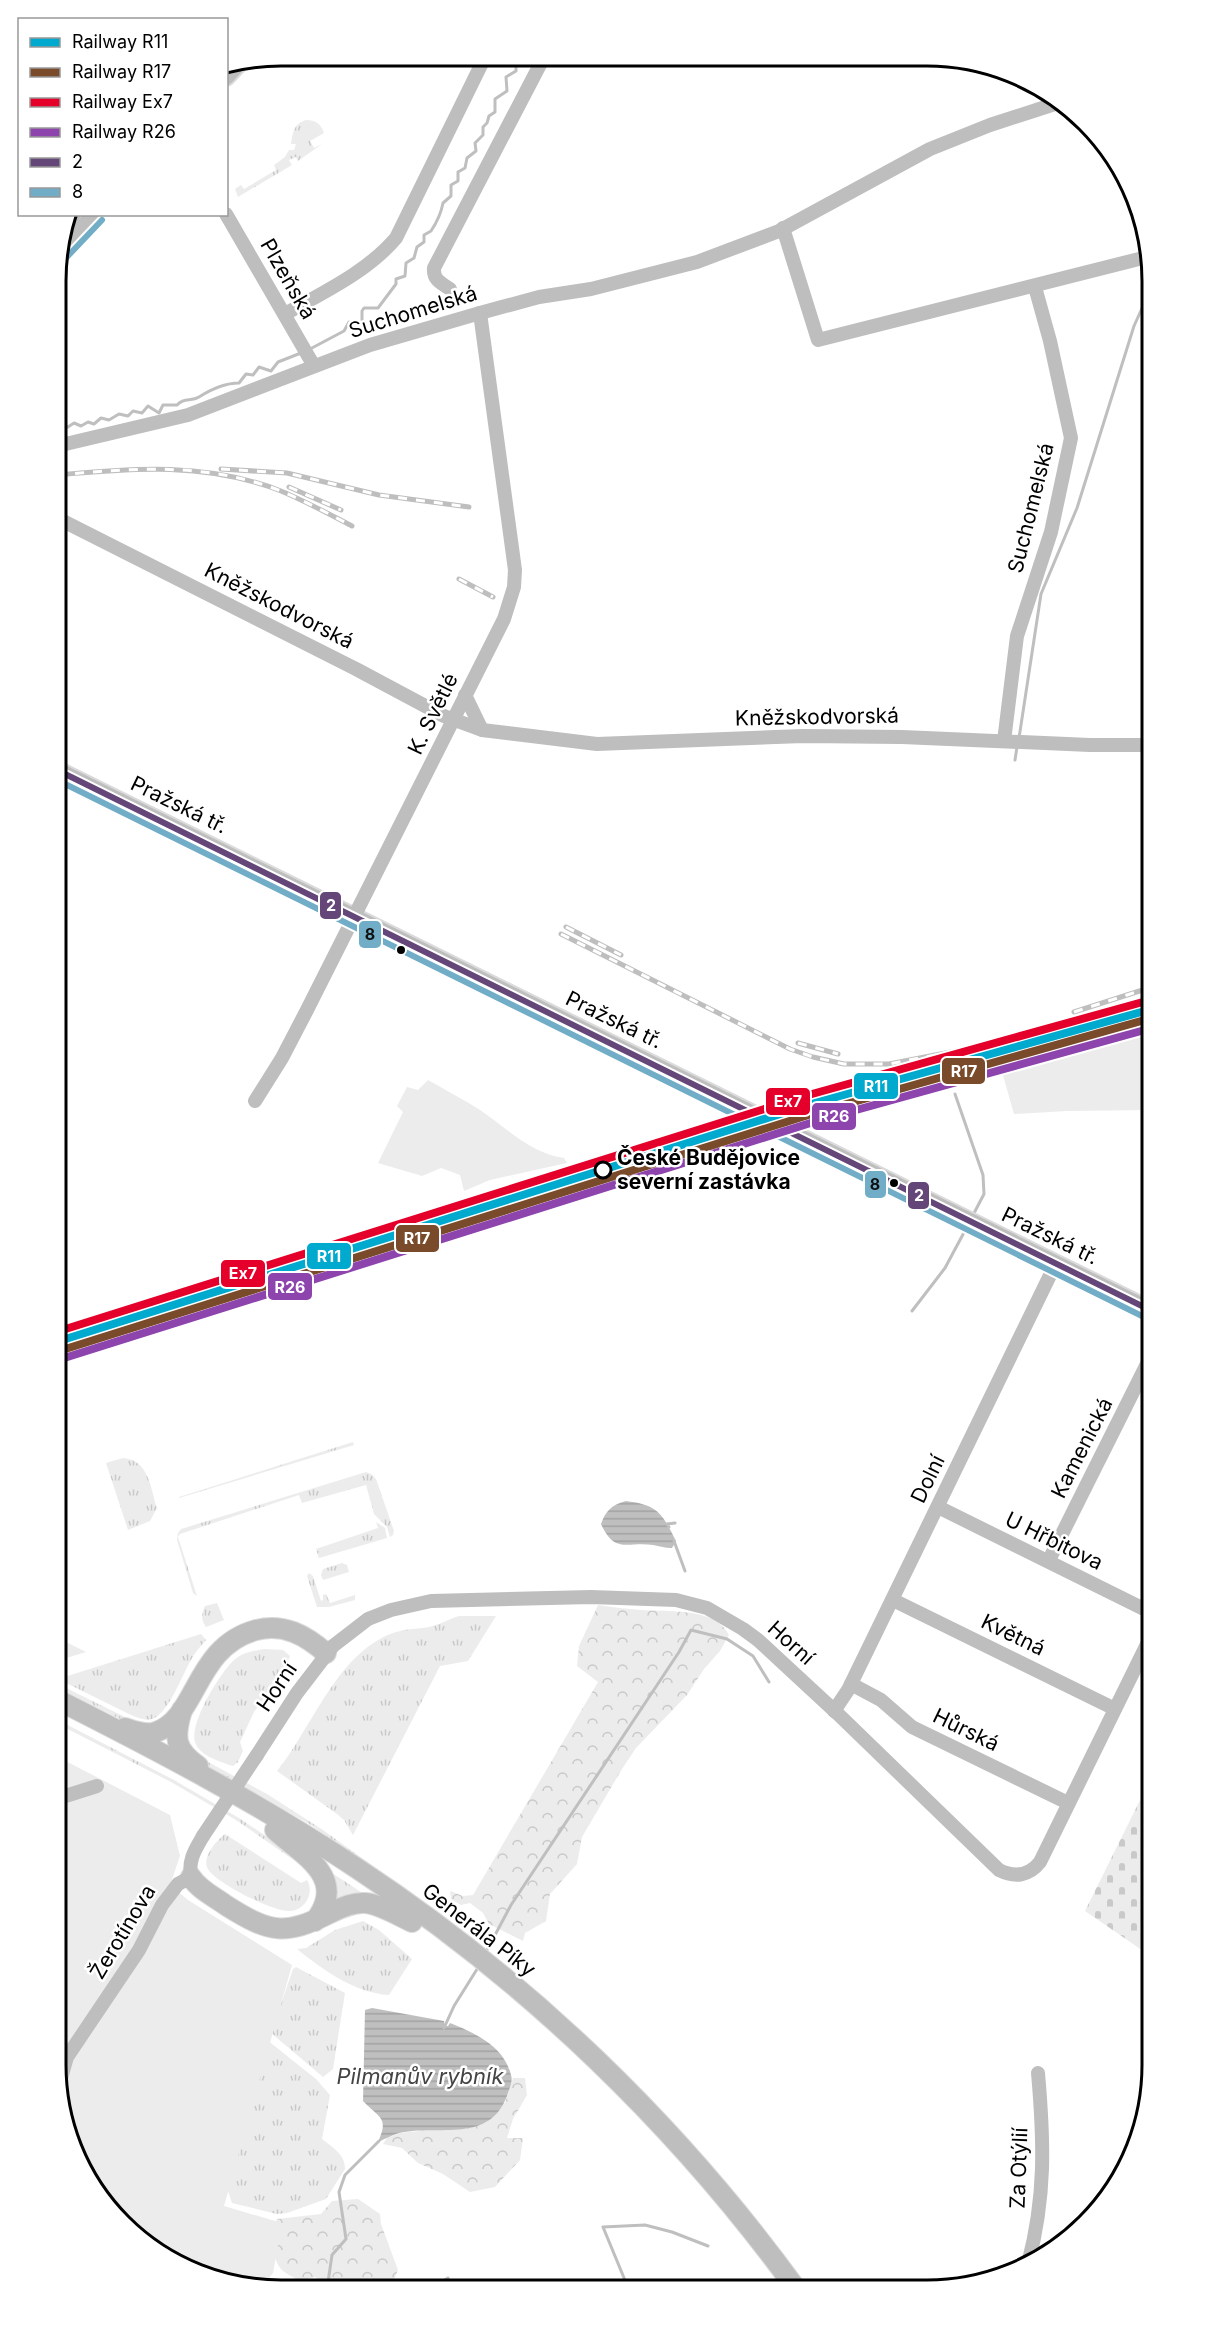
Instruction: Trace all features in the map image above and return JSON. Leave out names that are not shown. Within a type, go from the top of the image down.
[{"type":"highway","points":[[102,1722],[142,1733],[156,1732],[174,1721],[208,1664],[222,1647],[247,1633],[278,1627],[308,1638],[326,1653]]},
{"type":"highway","name":"Generála Píky","points":[[66,1704],[237,1794],[359,1869],[611,2074],[662,2126],[757,2236],[790,2280]]},
{"type":"highway","points":[[182,1710],[177,1733],[177,1744],[180,1750],[184,1756],[237,1794]]},
{"type":"highway","name":"Generála Píky","points":[[66,1718],[201,1788],[275,1830],[350,1878],[412,1922],[464,1953]]},
{"type":"highway","points":[[275,1830],[314,1864],[325,1877],[327,1899],[322,1912],[315,1921]]},
{"type":"highway","points":[[191,1876],[206,1892],[257,1923],[286,1930],[306,1926],[348,1905],[365,1903],[412,1922]]},
{"type":"highway","name":"Generála Píky","points":[[500,1982],[654,2135],[701,2188],[775,2280]]},
{"type":"main road","points":[[70,241],[93,216]]},
{"type":"main road","name":"Pražská tř.","points":[[66,774],[1142,1306]]},
{"type":"street","points":[[285,314],[352,276],[384,251],[396,238],[481,66]]},
{"type":"street","points":[[450,290],[436,280],[433,274],[434,268],[539,66]]},
{"type":"street","name":"Suchomelská","points":[[66,443],[188,415],[311,361],[538,297],[591,289],[697,262],[783,228],[930,149],[990,125],[1051,105]]},
{"type":"street","name":"Plzeňská","points":[[227,216],[311,361]]},
{"type":"street","points":[[783,228],[818,340],[1035,287],[1139,258]]},
{"type":"street","name":"Suchomelská","points":[[1015,742],[1017,636],[1051,532],[1071,438],[1035,287]]},
{"type":"street","name":"K. Světlé","points":[[255,1101],[282,1058],[454,720],[504,619],[514,587],[515,570],[480,313]]},
{"type":"street","name":"Kněžskodvorská","points":[[66,523],[454,720],[482,730],[597,744],[803,736],[902,736],[1015,742],[1142,745]]},
{"type":"street","points":[[465,694],[482,730]]},
{"type":"street","name":"Dolní","points":[[834,1711],[851,1684],[1056,1263]]},
{"type":"street","name":"Kamenická","points":[[1049,1560],[1142,1374]]},
{"type":"street","name":"U Hřbitova","points":[[938,1507],[1142,1608]]},
{"type":"street","name":"Horní","points":[[191,1876],[192,1855],[203,1836],[326,1653],[368,1619],[391,1610],[430,1601],[569,1597],[676,1600],[707,1608],[743,1629],[834,1711],[999,1870],[1008,1874],[1023,1874],[1035,1869],[1040,1862],[1142,1654]]},
{"type":"street","name":"Květná","points":[[893,1599],[1115,1709]]},
{"type":"street","name":"Hůrská","points":[[851,1684],[881,1700],[912,1727],[1068,1803]]},
{"type":"street","points":[[66,1796],[97,1786]]},
{"type":"street","name":"Žerotínova","points":[[66,2053],[139,1950],[162,1905],[178,1884],[191,1876]]},
{"type":"street","name":"Za Otýlií","points":[[1030,2253],[1042,2195],[1043,2134],[1038,2073]]},
{"type":"green space","points":[[306,120],[318,123],[324,133],[310,141],[314,148],[322,144],[298,161],[296,157],[289,160],[292,165],[238,197],[235,189],[241,185],[244,189],[276,170],[274,165],[285,157],[289,150],[294,150],[296,144],[291,144],[293,132],[299,124]]},
{"type":"green space","points":[[1142,1033],[1142,1110],[1014,1114],[1002,1072]]},
{"type":"green space","points":[[428,1080],[480,1110],[530,1146],[564,1158],[567,1163],[490,1180],[464,1191],[460,1175],[441,1168],[422,1176],[378,1163],[403,1112],[397,1106],[407,1087],[418,1090]]},
{"type":"green space","points":[[353,1442],[354,1445],[179,1498],[179,1497]]},
{"type":"green space","points":[[123,1458],[132,1460],[143,1469],[150,1483],[157,1508],[150,1521],[128,1530],[106,1463]]},
{"type":"green space","points":[[366,1472],[376,1479],[394,1531],[393,1535],[390,1537],[387,1527],[374,1514],[366,1485],[302,1503],[299,1495],[180,1534],[178,1537],[197,1596],[193,1593],[177,1540],[178,1533],[181,1529]]},
{"type":"green space","points":[[376,1522],[385,1528],[387,1538],[319,1558],[316,1549],[378,1528]]},
{"type":"green space","points":[[342,1563],[347,1565],[349,1572],[323,1580],[321,1575],[323,1569]]},
{"type":"green space","points":[[309,1573],[313,1576],[321,1601],[323,1595],[326,1594],[330,1603],[355,1595],[355,1600],[329,1607],[317,1607],[307,1576]]},
{"type":"green space","points":[[217,1603],[224,1620],[206,1627],[202,1617],[205,1606]]},
{"type":"green space","points":[[598,1605],[702,1615],[723,1626],[729,1635],[720,1651],[704,1669],[687,1695],[636,1748],[582,1837],[577,1864],[550,1894],[546,1921],[525,1933],[523,1941],[489,1924],[483,1913],[470,1903],[461,1905],[451,1899],[450,1891],[463,1896],[473,1895],[598,1682],[577,1666],[579,1646]]},
{"type":"green space","points":[[459,1616],[496,1616],[468,1661],[440,1666],[353,1835],[344,1820],[337,1814],[277,1771],[327,1693],[356,1657],[373,1643],[393,1633],[433,1626]]},
{"type":"green space","points":[[201,1634],[206,1640],[194,1655],[165,1709],[152,1719],[132,1715],[66,1683],[66,1676]]},
{"type":"green space","points":[[66,1642],[86,1652],[66,1658]]},
{"type":"green space","points":[[264,1649],[283,1650],[290,1656],[284,1671],[254,1712],[240,1742],[243,1751],[238,1762],[233,1766],[211,1758],[197,1747],[195,1742],[194,1734],[201,1711],[214,1687],[234,1660],[248,1652]]},
{"type":"green space","points":[[66,1688],[137,1723],[136,1727],[66,1692]]},
{"type":"green space","points":[[66,1724],[174,1780],[239,1818],[312,1867],[320,1881],[321,1895],[318,1893],[316,1879],[311,1872],[236,1820],[171,1782],[66,1728]]},
{"type":"green space","points":[[199,1757],[267,1794],[323,1830],[449,1921],[468,1938],[311,1825],[198,1761]]},
{"type":"green space","points":[[66,1761],[170,1815],[180,1856],[170,1885],[188,1900],[292,1965],[224,2206],[282,2223],[273,2273],[267,2280],[226,2273],[199,2264],[162,2244],[139,2227],[119,2207],[102,2184],[82,2147],[73,2120],[66,2079]]},
{"type":"green space","points":[[1142,1796],[1142,1950],[1085,1911]]},
{"type":"green space","points":[[225,1834],[301,1883],[307,1880],[310,1890],[304,1904],[290,1911],[271,1907],[233,1889],[213,1875],[206,1865],[208,1855]]},
{"type":"green space","points":[[329,1871],[367,1896],[339,1903],[335,1898]]},
{"type":"green space","points":[[363,1921],[379,1930],[412,1959],[389,1995],[364,1990],[340,1979],[297,1949],[306,1948],[335,1930]]},
{"type":"green space","points":[[296,1967],[345,1993],[333,2069],[323,2077],[271,2033],[293,1969]]},
{"type":"green space","points":[[267,2040],[316,2079],[330,2095],[322,2139],[340,2155],[345,2169],[326,2199],[287,2213],[277,2214],[232,2203],[228,2191]]},
{"type":"green space","points":[[513,2078],[525,2078],[527,2095],[513,2119],[507,2138],[523,2138],[520,2160],[495,2187],[470,2192],[443,2174],[418,2163],[402,2148],[383,2144],[387,2138],[399,2133],[419,2131],[505,2103]]},
{"type":"green space","points":[[358,2199],[380,2214],[381,2224],[398,2270],[394,2280],[320,2280],[315,2277],[299,2280],[283,2271],[279,2266],[273,2246],[277,2219],[321,2214],[332,2201]]},
{"type":"water","points":[[626,1501],[645,1505],[658,1512],[667,1523],[676,1541],[672,1548],[644,1544],[623,1545],[606,1534],[601,1524],[605,1515],[617,1504]]},
{"type":"water","name":"Pilmanův rybník","points":[[372,2008],[444,2021],[445,2026],[450,2023],[469,2031],[495,2048],[502,2056],[512,2077],[508,2093],[500,2109],[489,2120],[477,2126],[399,2133],[378,2142],[383,2123],[363,2101],[365,2010]]},
{"type":"waterway","points":[[310,349],[344,331],[349,322],[358,327],[362,325],[364,308],[378,308],[396,284],[396,279],[405,276],[406,263],[414,258],[417,247],[424,242],[424,235],[433,228],[443,203],[451,196],[451,185],[458,181],[458,172],[465,168],[467,158],[476,151],[475,143],[483,135],[483,127],[489,116],[495,112],[495,99],[507,91],[506,77],[516,71],[516,66]]},
{"type":"waterway","points":[[1019,738],[1041,594],[1077,508],[1134,326],[1142,308]]},
{"type":"waterway","points":[[66,427],[74,423],[81,426],[88,422],[94,424],[101,418],[109,420],[119,414],[128,416],[133,411],[142,413],[148,406],[159,413],[163,405],[177,405],[218,387],[239,383],[246,374],[253,375],[259,367],[271,371],[278,362],[301,353]]},
{"type":"waterway","points":[[1015,760],[1017,747]]},
{"type":"waterway","points":[[955,1094],[983,1175],[984,1194],[972,1217]]},
{"type":"waterway","points":[[912,1311],[945,1268],[968,1225]]},
{"type":"waterway","points":[[669,1527],[667,1524],[675,1523]]},
{"type":"waterway","points":[[674,1541],[685,1571]]},
{"type":"waterway","points":[[486,1952],[511,1905],[679,1652],[691,1630],[727,1639],[753,1656],[769,1682]]},
{"type":"waterway","points":[[444,2028],[454,2006],[479,1966]]},
{"type":"waterway","points":[[328,2280],[332,2255],[346,2239],[339,2192],[345,2175],[379,2141]]},
{"type":"waterway","points":[[625,2280],[603,2227],[645,2225],[672,2232],[708,2246]]},
{"type":"waterway","points":[[445,2280],[448,2278],[448,2280]]},
{"type":"railway","points":[[66,474],[142,469],[198,471],[226,475],[281,491],[352,526]]},
{"type":"railway","points":[[221,469],[287,473],[379,495],[469,507]]},
{"type":"railway","points":[[289,487],[341,510]]},
{"type":"railway","points":[[459,579],[493,597]]},
{"type":"railway","points":[[566,927],[621,955]]},
{"type":"railway","points":[[561,934],[790,1049],[844,1064],[889,1064],[1017,1039],[1142,999]]},
{"type":"railway","points":[[1074,1012],[1142,990]]},
{"type":"railway","points":[[798,1043],[838,1054]]},
{"type":"rail line","name":"Ex7","points":[[66,1329],[812,1094],[1142,1002]]},
{"type":"rail line","name":"R11","points":[[66,1339],[815,1103],[1142,1012]]},
{"type":"rail line","name":"R17","points":[[66,1349],[818,1112],[1142,1021]]},
{"type":"rail line","name":"R26","points":[[66,1357],[820,1120],[1142,1031]]},
{"type":"transit line","name":"8","points":[[68,256],[102,220]]},
{"type":"transit line","name":"2","points":[[66,774],[1142,1306]]},
{"type":"transit line","name":"8","points":[[66,784],[1142,1316]]},
{"type":"place","name":"České Budějovice severní zastávka","points":[[603,1170]]}]
